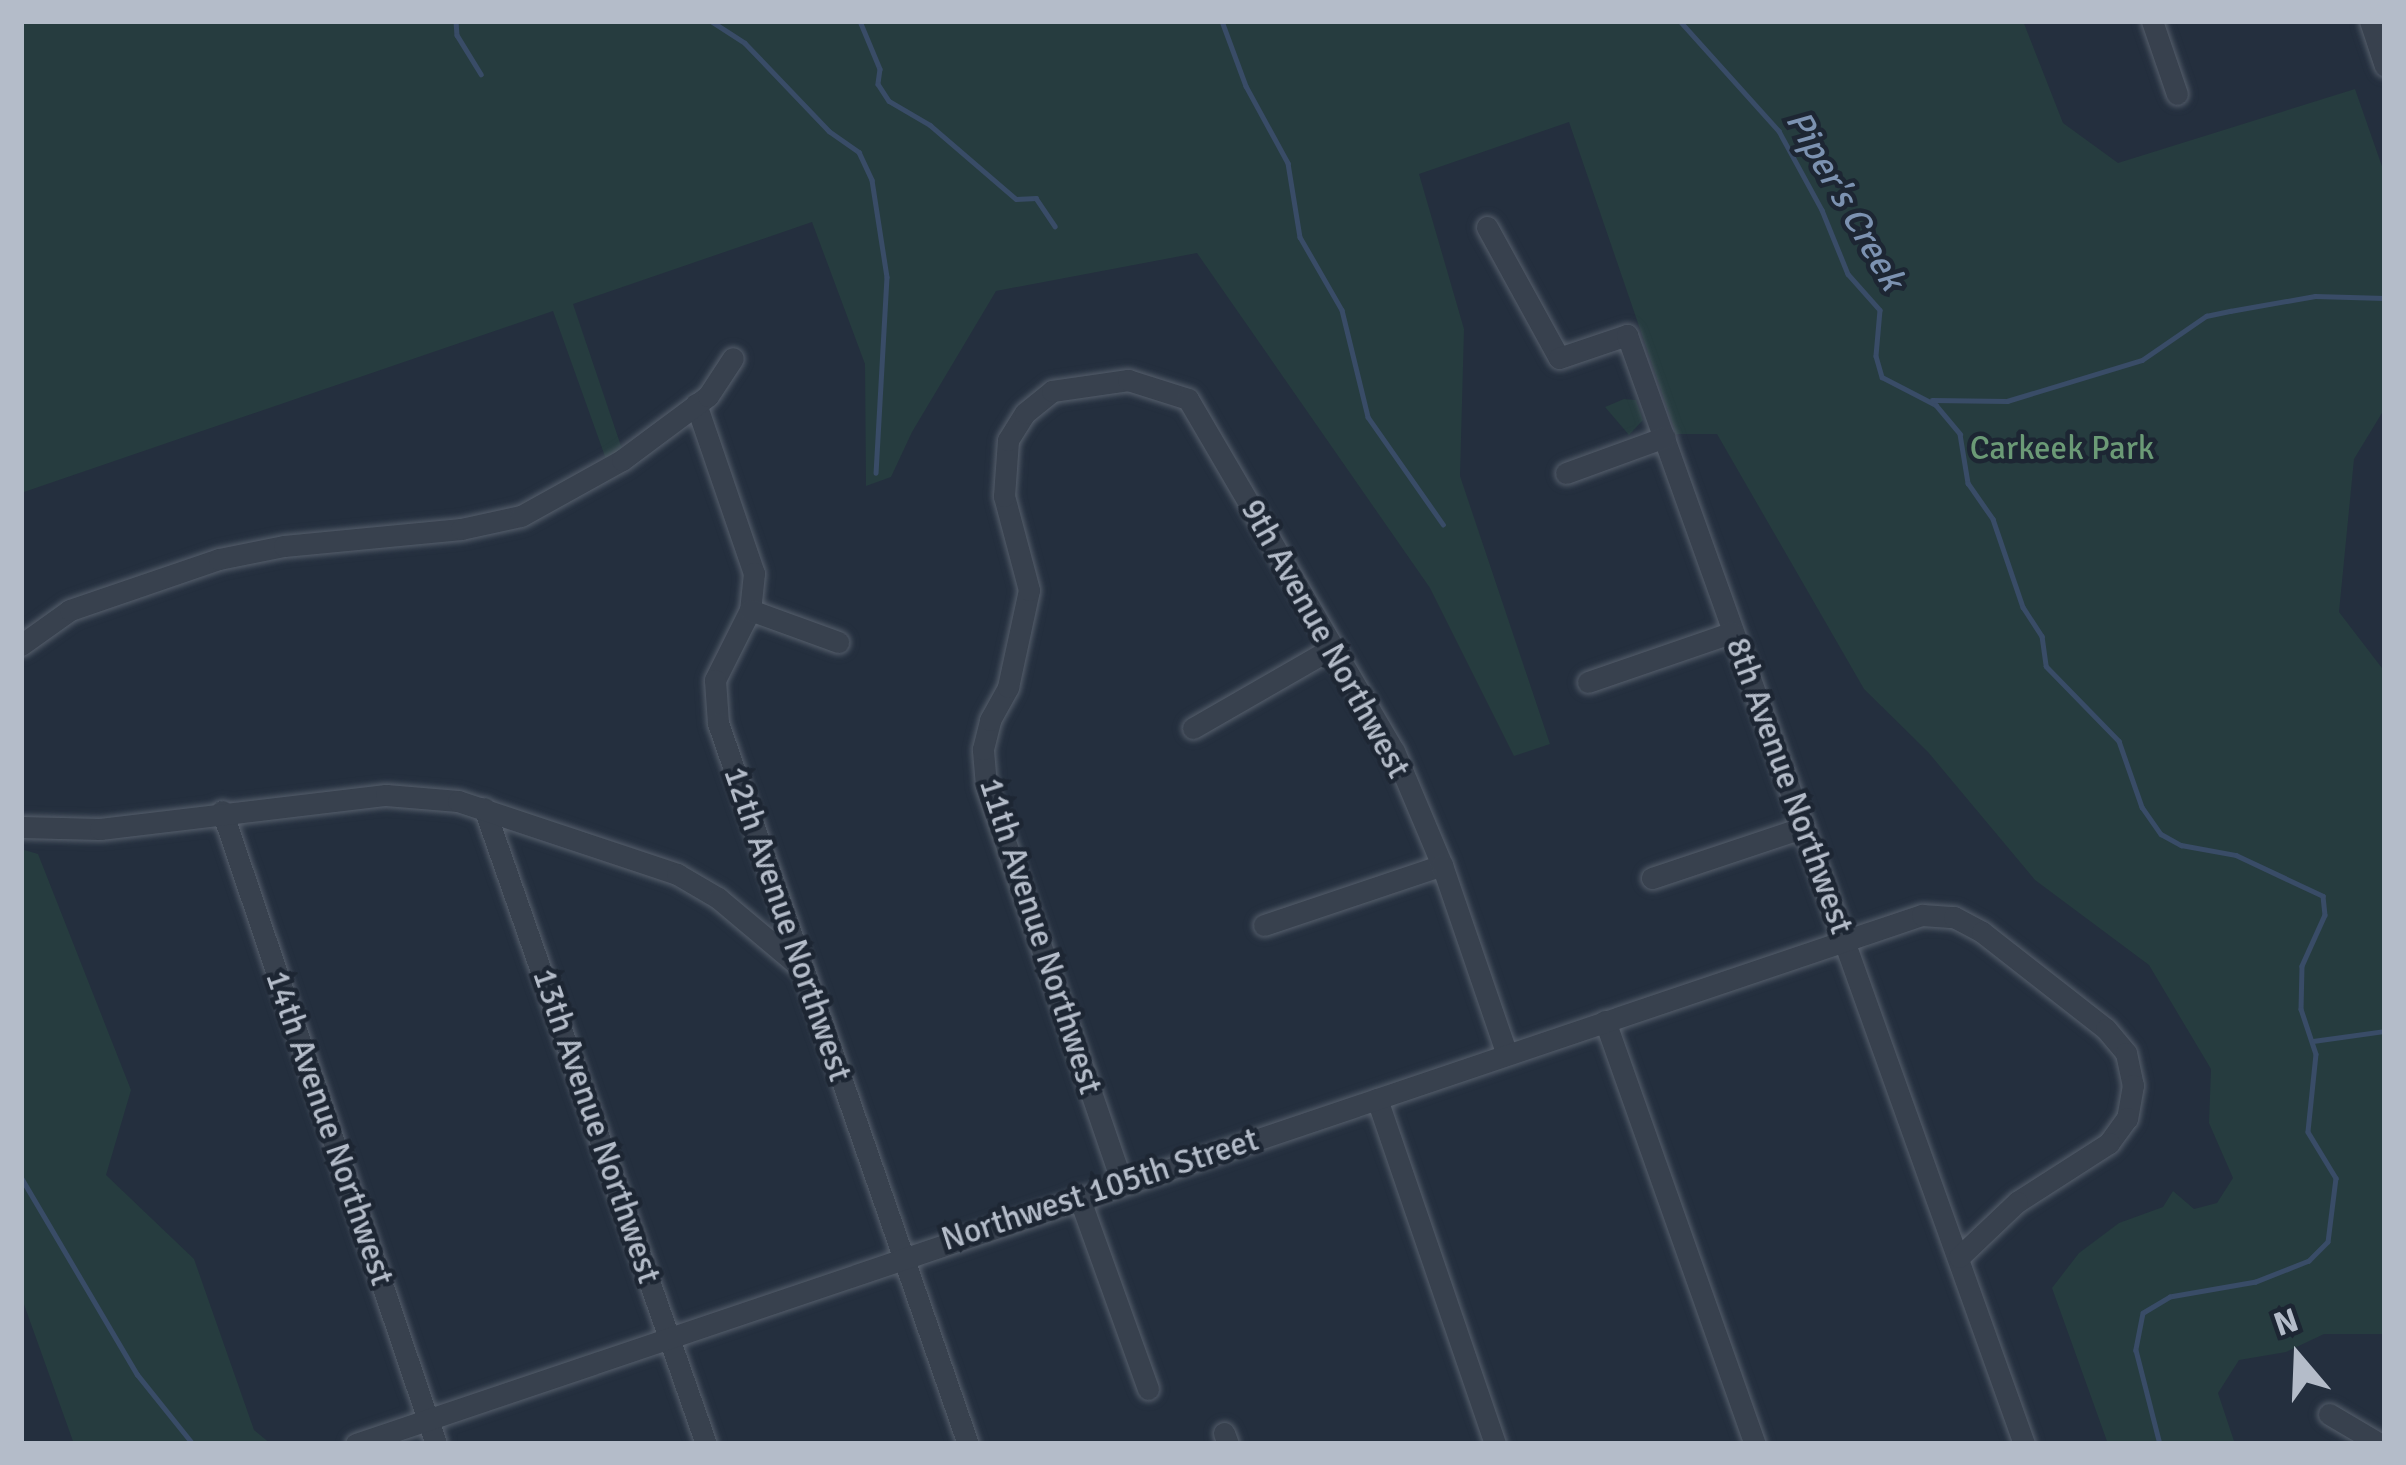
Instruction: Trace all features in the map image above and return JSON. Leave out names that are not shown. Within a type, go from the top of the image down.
[{"type":"street","points":[[2152,21],[2177,94]]},
{"type":"street","points":[[2369,21],[2385,66]]},
{"type":"street","name":"8th Avenue Northwest","points":[[1487,227],[1559,358],[1627,335],[2024,1444]]},
{"type":"street","points":[[21,645],[70,610],[218,559],[284,546],[461,529],[521,516],[604,471],[696,404],[733,358]]},
{"type":"street","name":"9th Avenue Northwest","points":[[1088,382],[1128,380],[1188,399],[1394,751],[1442,866],[1506,1052]]},
{"type":"street","name":"11th Avenue Northwest","points":[[1088,382],[1052,391],[1025,413],[1008,440],[1004,496],[1029,590],[1013,669],[983,748],[986,785],[1122,1183]]},
{"type":"street","name":"12th Avenue Northwest","points":[[696,404],[752,560],[750,610],[715,680],[715,708],[799,967],[968,1444]]},
{"type":"street","points":[[1566,473],[1665,437]]},
{"type":"street","points":[[750,610],[838,641]]},
{"type":"street","points":[[1588,682],[1733,632]]},
{"type":"street","points":[[1193,728],[1332,648]]},
{"type":"street","points":[[21,827],[100,829],[222,811],[407,795],[484,808],[698,884],[799,967]]},
{"type":"street","name":"13th Avenue Northwest","points":[[484,808],[706,1444]]},
{"type":"street","name":"14th Avenue Northwest","points":[[222,811],[436,1444]]},
{"type":"street","points":[[1652,878],[1804,827]]},
{"type":"street","points":[[1264,925],[1442,866]]},
{"type":"street","name":"Northwest 105th Street","points":[[356,1444],[1922,915],[1963,920],[2114,1036],[2129,1063],[2132,1102],[2117,1135],[2017,1202],[1960,1257]]},
{"type":"street","points":[[1605,1021],[1755,1444]]},
{"type":"street","points":[[1377,1099],[1495,1444]]},
{"type":"street","points":[[1079,1197],[1148,1389]]},
{"type":"street","points":[[2329,1414],[2380,1444]]},
{"type":"green space","name":"Carkeek Park","points":[[21,21],[2023,21],[2063,123],[2118,163],[2355,89],[2385,175],[2385,408],[2354,459],[2339,612],[2385,672],[2385,1334],[2324,1334],[2286,1352],[2239,1360],[2218,1393],[2235,1444],[2108,1444],[2052,1288],[2079,1253],[2119,1223],[2163,1207],[2173,1191],[2194,1209],[2217,1203],[2233,1178],[2209,1123],[2211,1069],[2149,965],[2035,880],[1928,752],[1864,689],[1717,434],[1676,434],[1569,122],[1419,174],[1464,329],[1460,476],[1550,744],[1514,756],[1430,588],[1197,253],[996,291],[912,432],[891,477],[866,486],[865,364],[812,222],[573,304],[622,449],[607,462],[553,311],[21,493]]},
{"type":"green space","points":[[1624,399],[1636,400],[1643,420],[1629,435],[1605,407]]},
{"type":"green space","points":[[21,849],[38,854],[131,1090],[106,1175],[194,1259],[254,1430],[271,1444],[74,1444],[21,1296]]},
{"type":"waterway","points":[[456,21],[457,35],[481,74]]},
{"type":"waterway","points":[[711,21],[745,43],[829,131],[859,152],[872,180],[887,277],[876,473]]},
{"type":"waterway","points":[[860,21],[880,69],[878,84],[889,101],[930,125],[1016,199],[1036,198],[1055,226]]},
{"type":"waterway","points":[[1222,21],[1246,86],[1288,163],[1300,237],[1342,310],[1368,417],[1443,524]]},
{"type":"waterway","name":"Piper's Creek","points":[[1680,21],[1779,131],[1822,210],[1848,274],[1880,310],[1876,356],[1882,377],[1936,405],[1960,434],[1968,483],[1993,519],[2023,607],[2042,636],[2046,666],[2119,741],[2142,807],[2161,834],[2181,845],[2236,855],[2323,896],[2325,915],[2302,966],[2301,1009],[2316,1054],[2308,1132],[2336,1178],[2328,1242],[2309,1261],[2256,1282],[2170,1297],[2143,1313],[2136,1350],[2160,1444]]},
{"type":"waterway","points":[[1932,400],[2007,401],[2142,360],[2206,316],[2315,296],[2385,298]]},
{"type":"waterway","points":[[2313,1041],[2385,1031]]},
{"type":"waterway","points":[[21,1177],[137,1374],[193,1444]]}]
